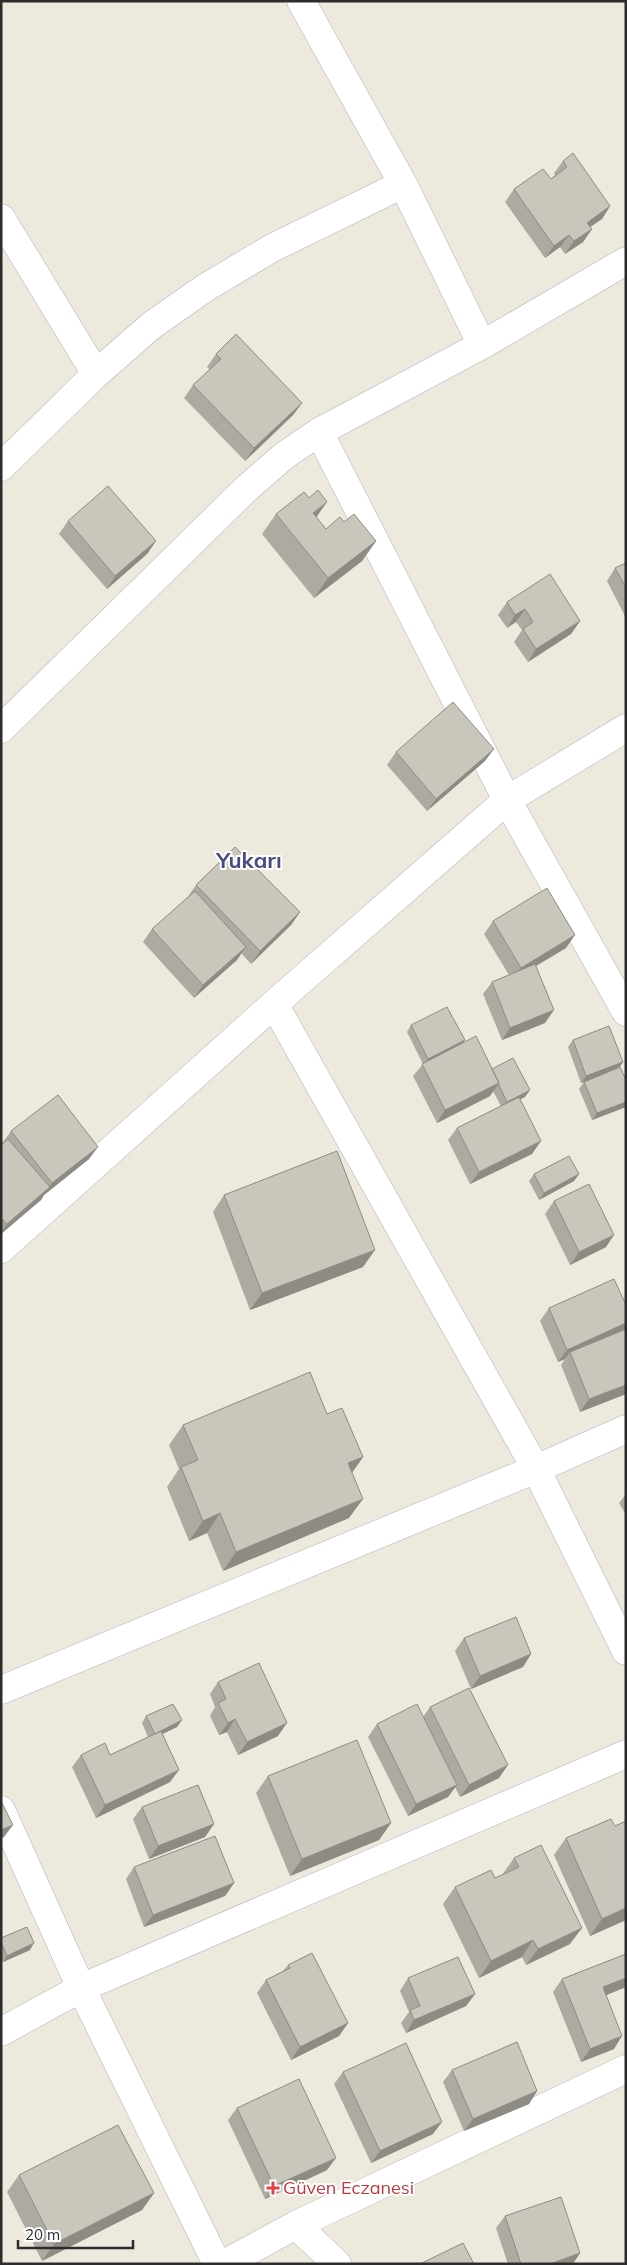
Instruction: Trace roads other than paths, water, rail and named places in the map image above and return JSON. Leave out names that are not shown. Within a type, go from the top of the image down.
[{"type":"street","points":[[301,1],[403,184],[482,345]]},
{"type":"street","points":[[3,462],[96,374],[152,325],[204,288],[272,248],[403,184]]},
{"type":"street","points":[[1,218],[96,374]]},
{"type":"street","points":[[1,729],[247,488],[285,455],[319,432],[482,345],[626,261]]},
{"type":"street","points":[[319,432],[506,800],[626,1012]]},
{"type":"street","points":[[1,1249],[274,1004],[506,800],[626,728]]},
{"type":"street","points":[[274,1004],[536,1469],[626,1651]]},
{"type":"street","points":[[1,1690],[536,1469],[626,1429]]},
{"type":"street","points":[[1,2032],[81,1988],[626,1754]]},
{"type":"street","points":[[1,1810],[81,1988],[217,2264]]},
{"type":"street","points":[[224,2264],[296,2225],[626,2070]]},
{"type":"street","points":[[296,2225],[337,2264]]},
{"type":"place","name":"Güven Eczanesi","points":[[273,2188]]},
{"type":"district","name":"Yukarı","points":[[249,860]]}]
